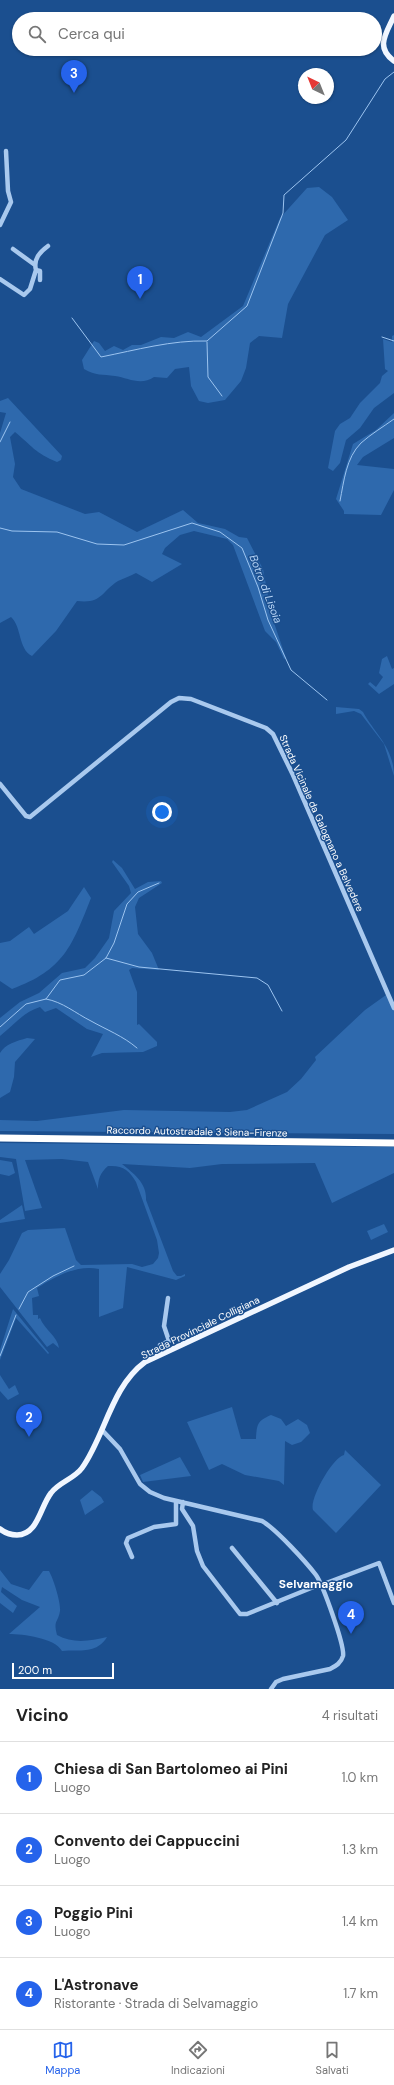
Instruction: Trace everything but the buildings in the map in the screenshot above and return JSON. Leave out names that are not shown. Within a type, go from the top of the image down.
[{"type":"highway","name":"Raccordo Autostradale 3 Siena-Firenze","points":[[0,1135],[394,1139]]},
{"type":"highway","name":"Raccordo Autostradale 3 Siena-Firenze","points":[[0,1138],[394,1143]]},
{"type":"main road","points":[[394,16],[386,34],[383,46],[386,54],[394,61]]},
{"type":"main road","name":"Strada Provinciale Colligiana","points":[[0,1529],[7,1533],[17,1535],[32,1529],[41,1509],[52,1492],[82,1468],[129,1377],[141,1365],[162,1353],[360,1262],[394,1250]]},
{"type":"street","points":[[0,225],[10,202],[6,151]]},
{"type":"street","points":[[0,279],[24,295],[30,289],[38,256],[48,246]]},
{"type":"street","points":[[13,249],[40,271],[40,280]]},
{"type":"street","name":"Strada Vicinale da Galognano a Belvedere","points":[[0,784],[26,816],[30,817],[171,702],[179,698],[191,699],[266,728],[276,739],[296,782],[394,1008]]},
{"type":"street","points":[[162,1353],[160,1345],[169,1341],[164,1326],[168,1298]]},
{"type":"street","points":[[102,1430],[120,1449],[143,1487],[157,1496],[251,1518],[265,1523],[309,1567],[321,1585],[342,1647],[342,1659],[337,1665],[330,1668],[281,1679],[271,1689]]},
{"type":"street","points":[[132,1557],[126,1543],[127,1539],[154,1527],[176,1524],[176,1501]]},
{"type":"street","points":[[183,1502],[182,1509],[193,1526],[197,1551],[203,1566],[238,1612],[247,1614],[379,1563],[394,1603]]},
{"type":"street","points":[[232,1548],[277,1602]]},
{"type":"shaded area","points":[[319,187],[332,197],[348,220],[325,235],[288,304],[282,338],[259,336],[250,343],[246,368],[241,381],[225,400],[208,403],[199,401],[191,386],[189,367],[175,369],[167,378],[154,377],[144,381],[134,381],[115,376],[96,374],[84,369],[82,360],[94,341],[99,343],[105,351],[114,346],[123,350],[132,345],[141,345],[161,337],[174,338],[188,332],[201,337],[243,306],[280,218],[307,188]]},
{"type":"shaded area","points":[[394,335],[394,393],[374,408],[360,428],[346,440],[340,463],[333,471],[328,468],[335,431],[340,424],[350,418],[360,403],[380,383],[382,376],[388,371],[385,369],[383,339],[392,342],[392,336]]},
{"type":"shaded area","points":[[8,398],[62,456],[61,460],[57,462],[50,459],[34,449],[15,432],[10,437],[15,464],[13,477],[21,489],[85,514],[99,512],[137,532],[183,510],[198,523],[225,529],[239,537],[247,538],[263,569],[272,617],[286,658],[284,659],[276,642],[265,631],[233,545],[227,539],[194,531],[180,535],[165,548],[162,554],[182,564],[152,582],[136,573],[118,581],[92,601],[77,601],[56,631],[32,656],[28,653],[24,648],[17,626],[11,617],[0,623],[0,433],[6,413],[0,412],[0,401]]},
{"type":"shaded area","points":[[394,413],[394,438],[363,457],[357,465],[394,469],[394,490],[381,515],[344,514],[344,511],[336,499],[353,444],[376,430]]},
{"type":"shaded area","points":[[387,656],[392,669],[394,668],[394,684],[379,694],[368,684],[370,682],[376,687],[383,677],[379,673],[382,659]]},
{"type":"shaded area","points":[[336,707],[359,709],[363,712],[383,742],[391,757],[394,776],[384,744],[361,714],[354,711],[336,714]]},
{"type":"shaded area","points":[[113,860],[122,868],[135,889],[148,882],[161,881],[162,883],[139,898],[135,907],[138,934],[152,953],[159,970],[132,968],[129,970],[137,992],[137,1025],[139,1024],[157,1042],[157,1046],[143,1052],[102,1053],[91,1057],[103,1034],[87,1029],[56,1008],[45,1012],[40,1007],[28,1013],[0,1036],[0,1018],[20,1002],[39,993],[62,973],[85,968],[95,958],[109,938],[114,911],[131,893],[129,886],[112,862]]},
{"type":"shaded area","points":[[84,887],[91,898],[78,930],[64,954],[55,965],[44,974],[30,982],[12,989],[0,981],[0,943],[10,941],[29,927],[34,934],[68,911]]},
{"type":"shaded area","points":[[386,995],[394,1010],[394,1134],[0,1131],[0,1120],[37,1121],[124,1110],[230,1112],[247,1110],[287,1092],[301,1079],[316,1060],[315,1057],[365,1010]]},
{"type":"shaded area","points":[[27,1038],[35,1039],[15,1062],[14,1077],[10,1092],[0,1098],[0,1053],[8,1045]]},
{"type":"shaded area","points":[[0,1143],[394,1147],[394,1173],[332,1203],[315,1163],[222,1164],[190,1168],[122,1164],[139,1179],[142,1184],[146,1194],[146,1200],[173,1271],[177,1276],[185,1274],[185,1276],[176,1280],[127,1267],[123,1308],[99,1317],[99,1269],[83,1268],[66,1272],[37,1288],[39,1296],[32,1298],[33,1315],[38,1315],[38,1319],[40,1318],[54,1337],[59,1348],[53,1343],[47,1347],[0,1287],[0,1274],[9,1260],[22,1233],[28,1230],[65,1228],[76,1260],[81,1265],[132,1264],[142,1267],[153,1264],[158,1258],[159,1253],[157,1240],[136,1182],[128,1171],[118,1166],[108,1166],[103,1171],[98,1182],[98,1189],[88,1162],[62,1159],[25,1160],[42,1208],[25,1211],[16,1159],[0,1157]]},
{"type":"shaded area","points":[[0,1160],[12,1162],[15,1173],[9,1176],[0,1174]]},
{"type":"shaded area","points":[[22,1205],[25,1219],[0,1223],[0,1220]]},
{"type":"shaded area","points":[[384,1224],[388,1232],[371,1240],[367,1231]]},
{"type":"shaded area","points":[[13,1309],[49,1353],[48,1354],[16,1318],[0,1360],[0,1350]]},
{"type":"shaded area","points":[[0,1375],[9,1389],[15,1385],[19,1394],[8,1400],[0,1391]]},
{"type":"shaded area","points":[[232,1407],[241,1439],[256,1439],[260,1421],[271,1415],[281,1419],[286,1426],[298,1419],[307,1425],[310,1433],[301,1442],[292,1445],[285,1441],[284,1485],[279,1481],[245,1475],[222,1464],[209,1470],[187,1422]]},
{"type":"shaded area","points":[[345,1450],[381,1485],[336,1533],[313,1510],[313,1505],[318,1488],[328,1470],[339,1457],[344,1455]]},
{"type":"shaded area","points":[[180,1457],[191,1476],[143,1482],[140,1475]]},
{"type":"shaded area","points":[[92,1490],[101,1497],[104,1502],[85,1515],[80,1500]]},
{"type":"shaded area","points":[[0,1570],[11,1584],[29,1590],[43,1571],[49,1571],[53,1579],[60,1607],[56,1624],[57,1635],[75,1641],[94,1640],[107,1637],[103,1643],[87,1650],[62,1651],[53,1643],[46,1640],[30,1636],[9,1634],[40,1607],[22,1600],[2,1587],[1,1592],[17,1606],[13,1613],[0,1603]]},
{"type":"waterway","points":[[72,318],[101,357],[167,344],[207,341],[247,306],[283,213],[284,195],[346,140],[385,79],[394,72]]},
{"type":"waterway","points":[[382,337],[394,341]]},
{"type":"waterway","points":[[207,342],[208,377],[222,396]]},
{"type":"waterway","points":[[340,501],[346,470],[356,449],[361,443],[394,419]]},
{"type":"waterway","points":[[0,442],[10,422]]},
{"type":"waterway","name":"Botro di Lisoia","points":[[0,528],[12,531],[57,532],[97,544],[124,545],[192,523],[220,532],[242,548],[258,587],[268,620],[291,670],[327,700]]},
{"type":"waterway","points":[[0,1027],[26,1004],[46,999],[60,980],[84,975],[106,958],[114,943],[127,904],[138,892],[159,883]]},
{"type":"waterway","points":[[106,958],[139,967],[257,978],[268,985],[282,1011]]},
{"type":"waterway","points":[[46,999],[63,1005],[121,1037],[137,1048]]},
{"type":"waterway","points":[[19,1309],[28,1292],[53,1276],[74,1266]]},
{"type":"waterway","points":[[0,1356],[16,1315]]},
{"type":"place","name":"Poggio Pini","points":[[74,93]]},
{"type":"place","name":"Chiesa di San Bartolomeo ai Pini","points":[[140,299]]},
{"type":"place","name":"Convento dei Cappuccini","points":[[29,1437]]},
{"type":"place","name":"L'Astronave","points":[[351,1634]]},
{"type":"district","name":"Selvamaggio","points":[[316,1584]]}]
